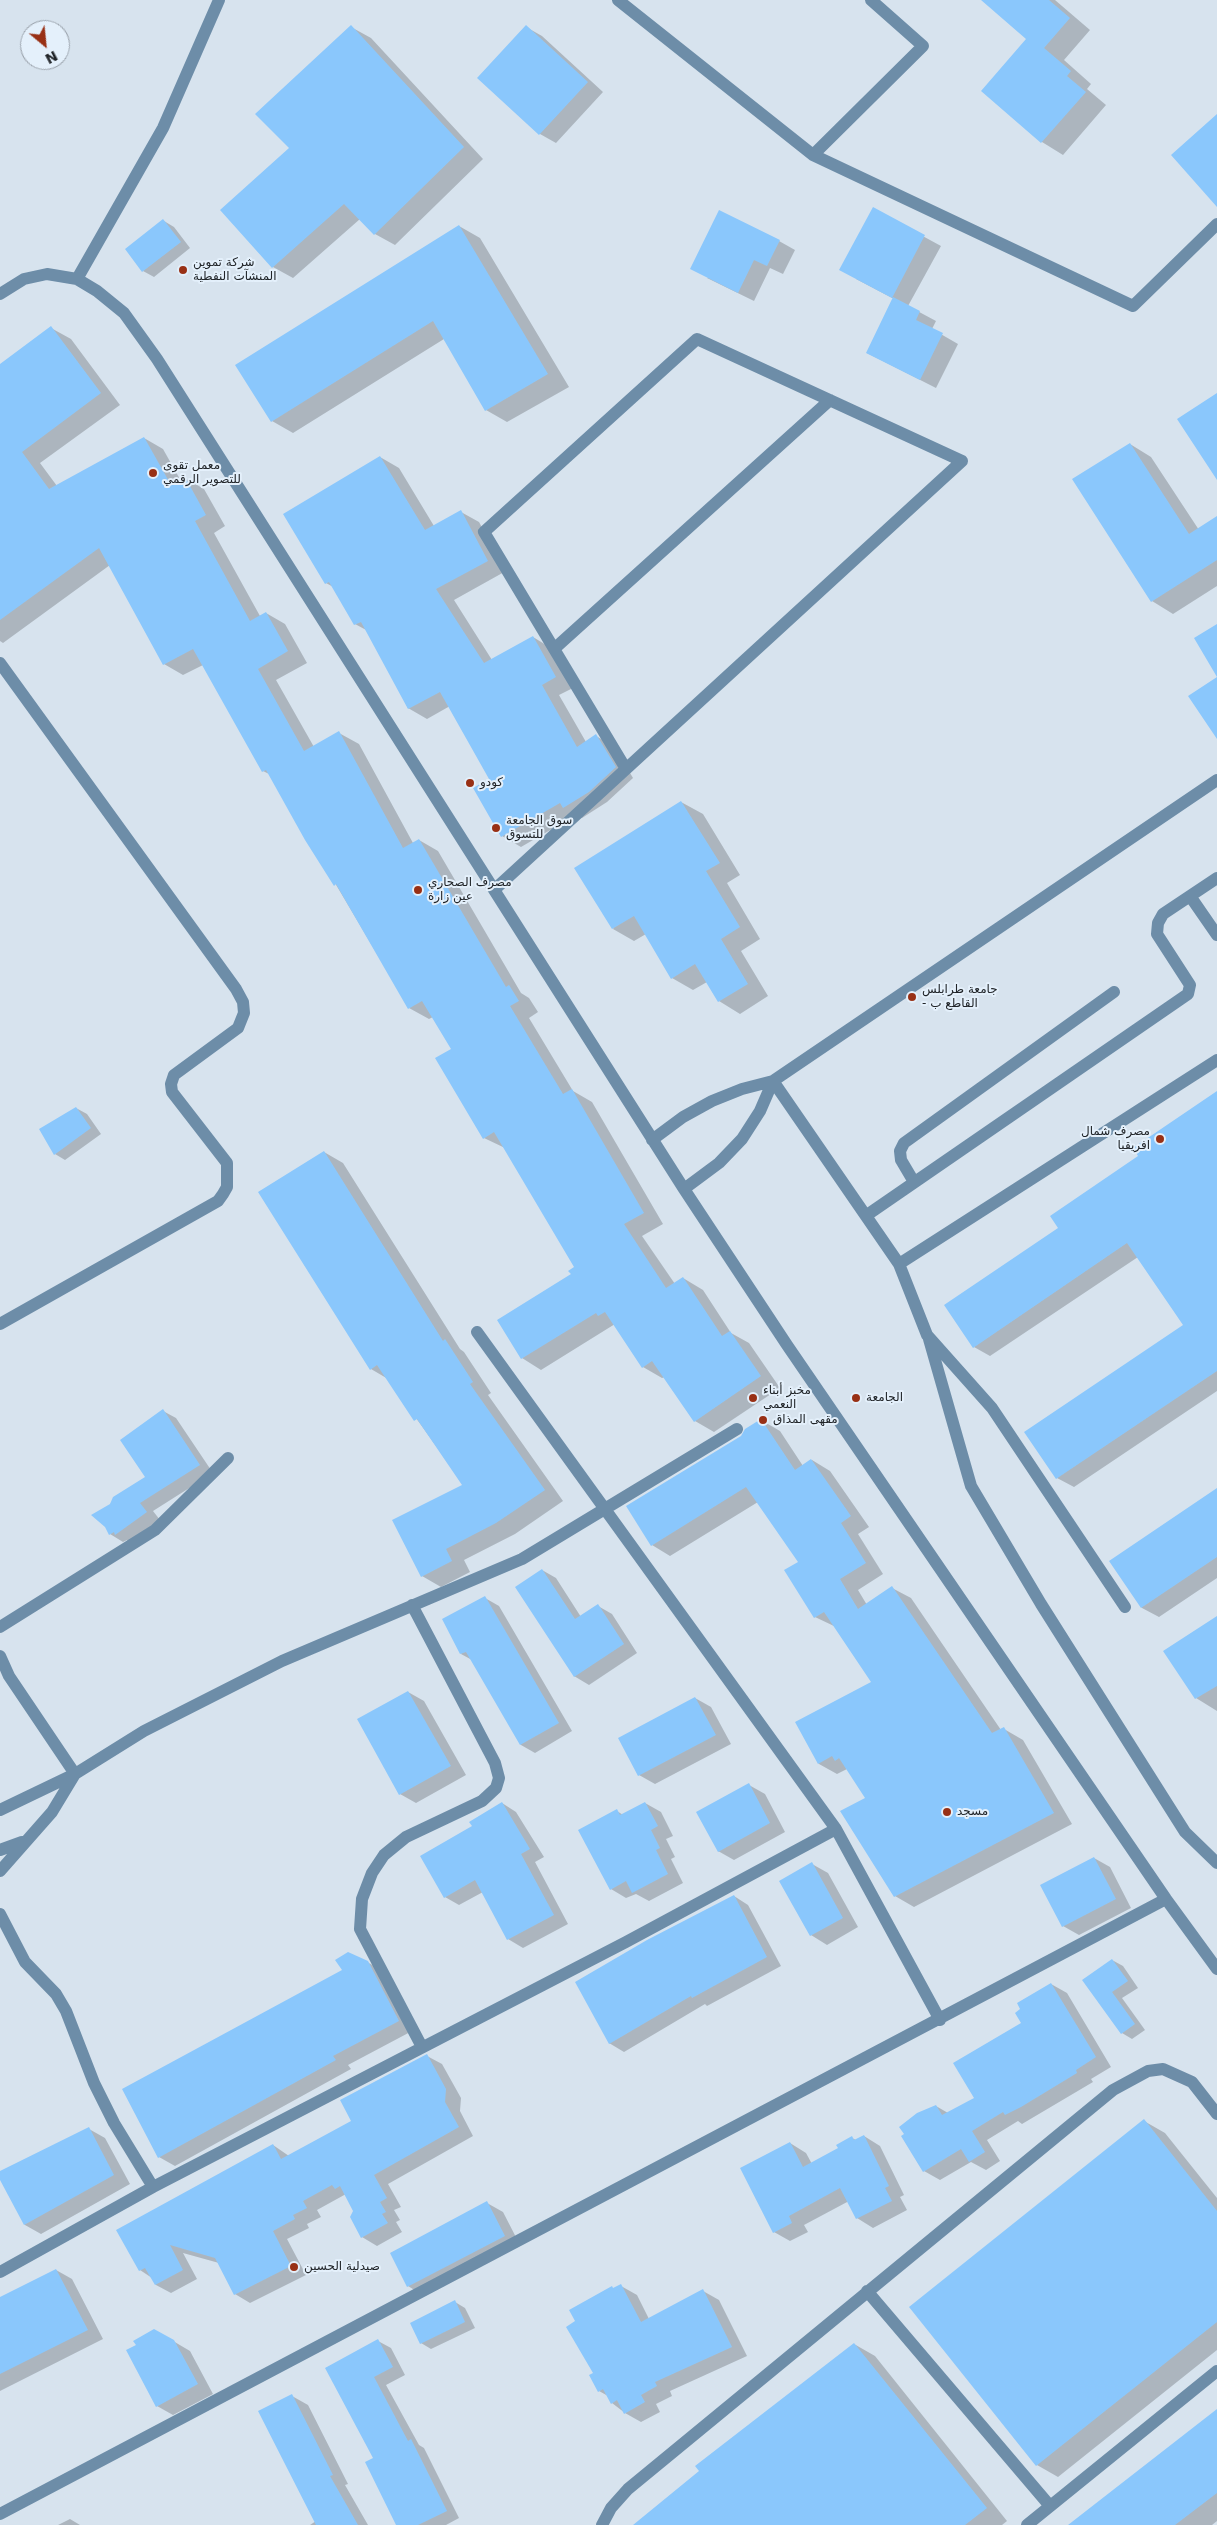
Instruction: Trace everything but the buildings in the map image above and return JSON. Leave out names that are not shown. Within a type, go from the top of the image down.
[{"type":"street","points":[[77,279],[163,128],[219,0]]},
{"type":"street","points":[[618,0],[813,155],[1133,306],[1217,224]]},
{"type":"street","points":[[813,155],[923,46],[871,0]]},
{"type":"street","points":[[0,294],[24,279],[46,274],[77,279],[97,291],[124,313],[157,358],[684,1189],[787,1345],[1166,1899],[1217,1969]]},
{"type":"street","points":[[494,890],[626,769],[962,461],[697,339],[484,532],[626,769]]},
{"type":"street","points":[[554,649],[830,400]]},
{"type":"street","points":[[0,663],[236,989],[243,1002],[244,1013],[238,1028],[174,1075],[171,1084],[172,1092],[227,1163],[227,1187],[218,1201],[0,1324]]},
{"type":"street","points":[[652,1140],[683,1117],[712,1101],[742,1089],[774,1081],[1217,780]]},
{"type":"street","points":[[867,1215],[1188,994],[1190,984],[1156,934],[1158,923],[1163,914],[1217,878]]},
{"type":"street","points":[[1190,896],[1217,935]]},
{"type":"street","points":[[914,1182],[901,1160],[900,1151],[904,1143],[1114,992]]},
{"type":"street","points":[[900,1264],[1217,1060]]},
{"type":"street","points":[[684,1189],[719,1163],[742,1139],[760,1111],[774,1081]]},
{"type":"street","points":[[774,1081],[900,1264],[927,1334],[971,1486],[1046,1612],[1185,1832],[1217,1863]]},
{"type":"street","points":[[477,1332],[836,1829],[940,2020]]},
{"type":"street","points":[[927,1334],[992,1408],[1125,1607]]},
{"type":"street","points":[[0,1810],[75,1774],[144,1731],[282,1661],[412,1605],[472,1582],[522,1559],[737,1429]]},
{"type":"street","points":[[0,1627],[155,1530],[228,1458]]},
{"type":"street","points":[[412,1605],[495,1763],[499,1778],[496,1788],[482,1801],[406,1837],[384,1854],[372,1873],[362,1899],[360,1929],[422,2047]]},
{"type":"street","points":[[0,1656],[9,1676],[75,1774]]},
{"type":"street","points":[[0,1871],[52,1812],[75,1774]]},
{"type":"street","points":[[0,2272],[153,2187],[626,1942],[836,1829]]},
{"type":"street","points":[[0,1850],[27,1840]]},
{"type":"street","points":[[0,2514],[940,2020],[1166,1899]]},
{"type":"street","points":[[1,1916],[26,1962],[56,1994],[66,2011],[94,2083],[114,2123],[153,2187]]},
{"type":"street","points":[[602,2525],[610,2508],[628,2489],[1114,2090],[1134,2077],[1148,2071],[1163,2069],[1176,2073],[1192,2082],[1217,2114]]},
{"type":"street","points":[[867,2291],[1050,2506]]},
{"type":"street","points":[[1027,2525],[1217,2371]]},
{"type":"place","name":"شركة تموين المنشآت النفطية","points":[[183,270]]},
{"type":"place","name":"معمل تقوى للتصوير الرقمي","points":[[153,473]]},
{"type":"place","name":"كودو","points":[[470,783]]},
{"type":"place","name":"سوق الجامعة للتسوق","points":[[496,828]]},
{"type":"place","name":"مصرف الصحاري عين زارة","points":[[418,890]]},
{"type":"place","name":"جامعة طرابلس - القاطع ب","points":[[912,997]]},
{"type":"place","name":"مصرف شمال افريقيا","points":[[1160,1139]]},
{"type":"place","name":"مخبز أبناء النعمي","points":[[753,1398]]},
{"type":"place","name":"الجامعة","points":[[856,1398]]},
{"type":"place","name":"مقهى المذاق","points":[[763,1420]]},
{"type":"place","name":"مسجد","points":[[947,1812]]},
{"type":"place","name":"صيدلية الحسين","points":[[294,2267]]}]
